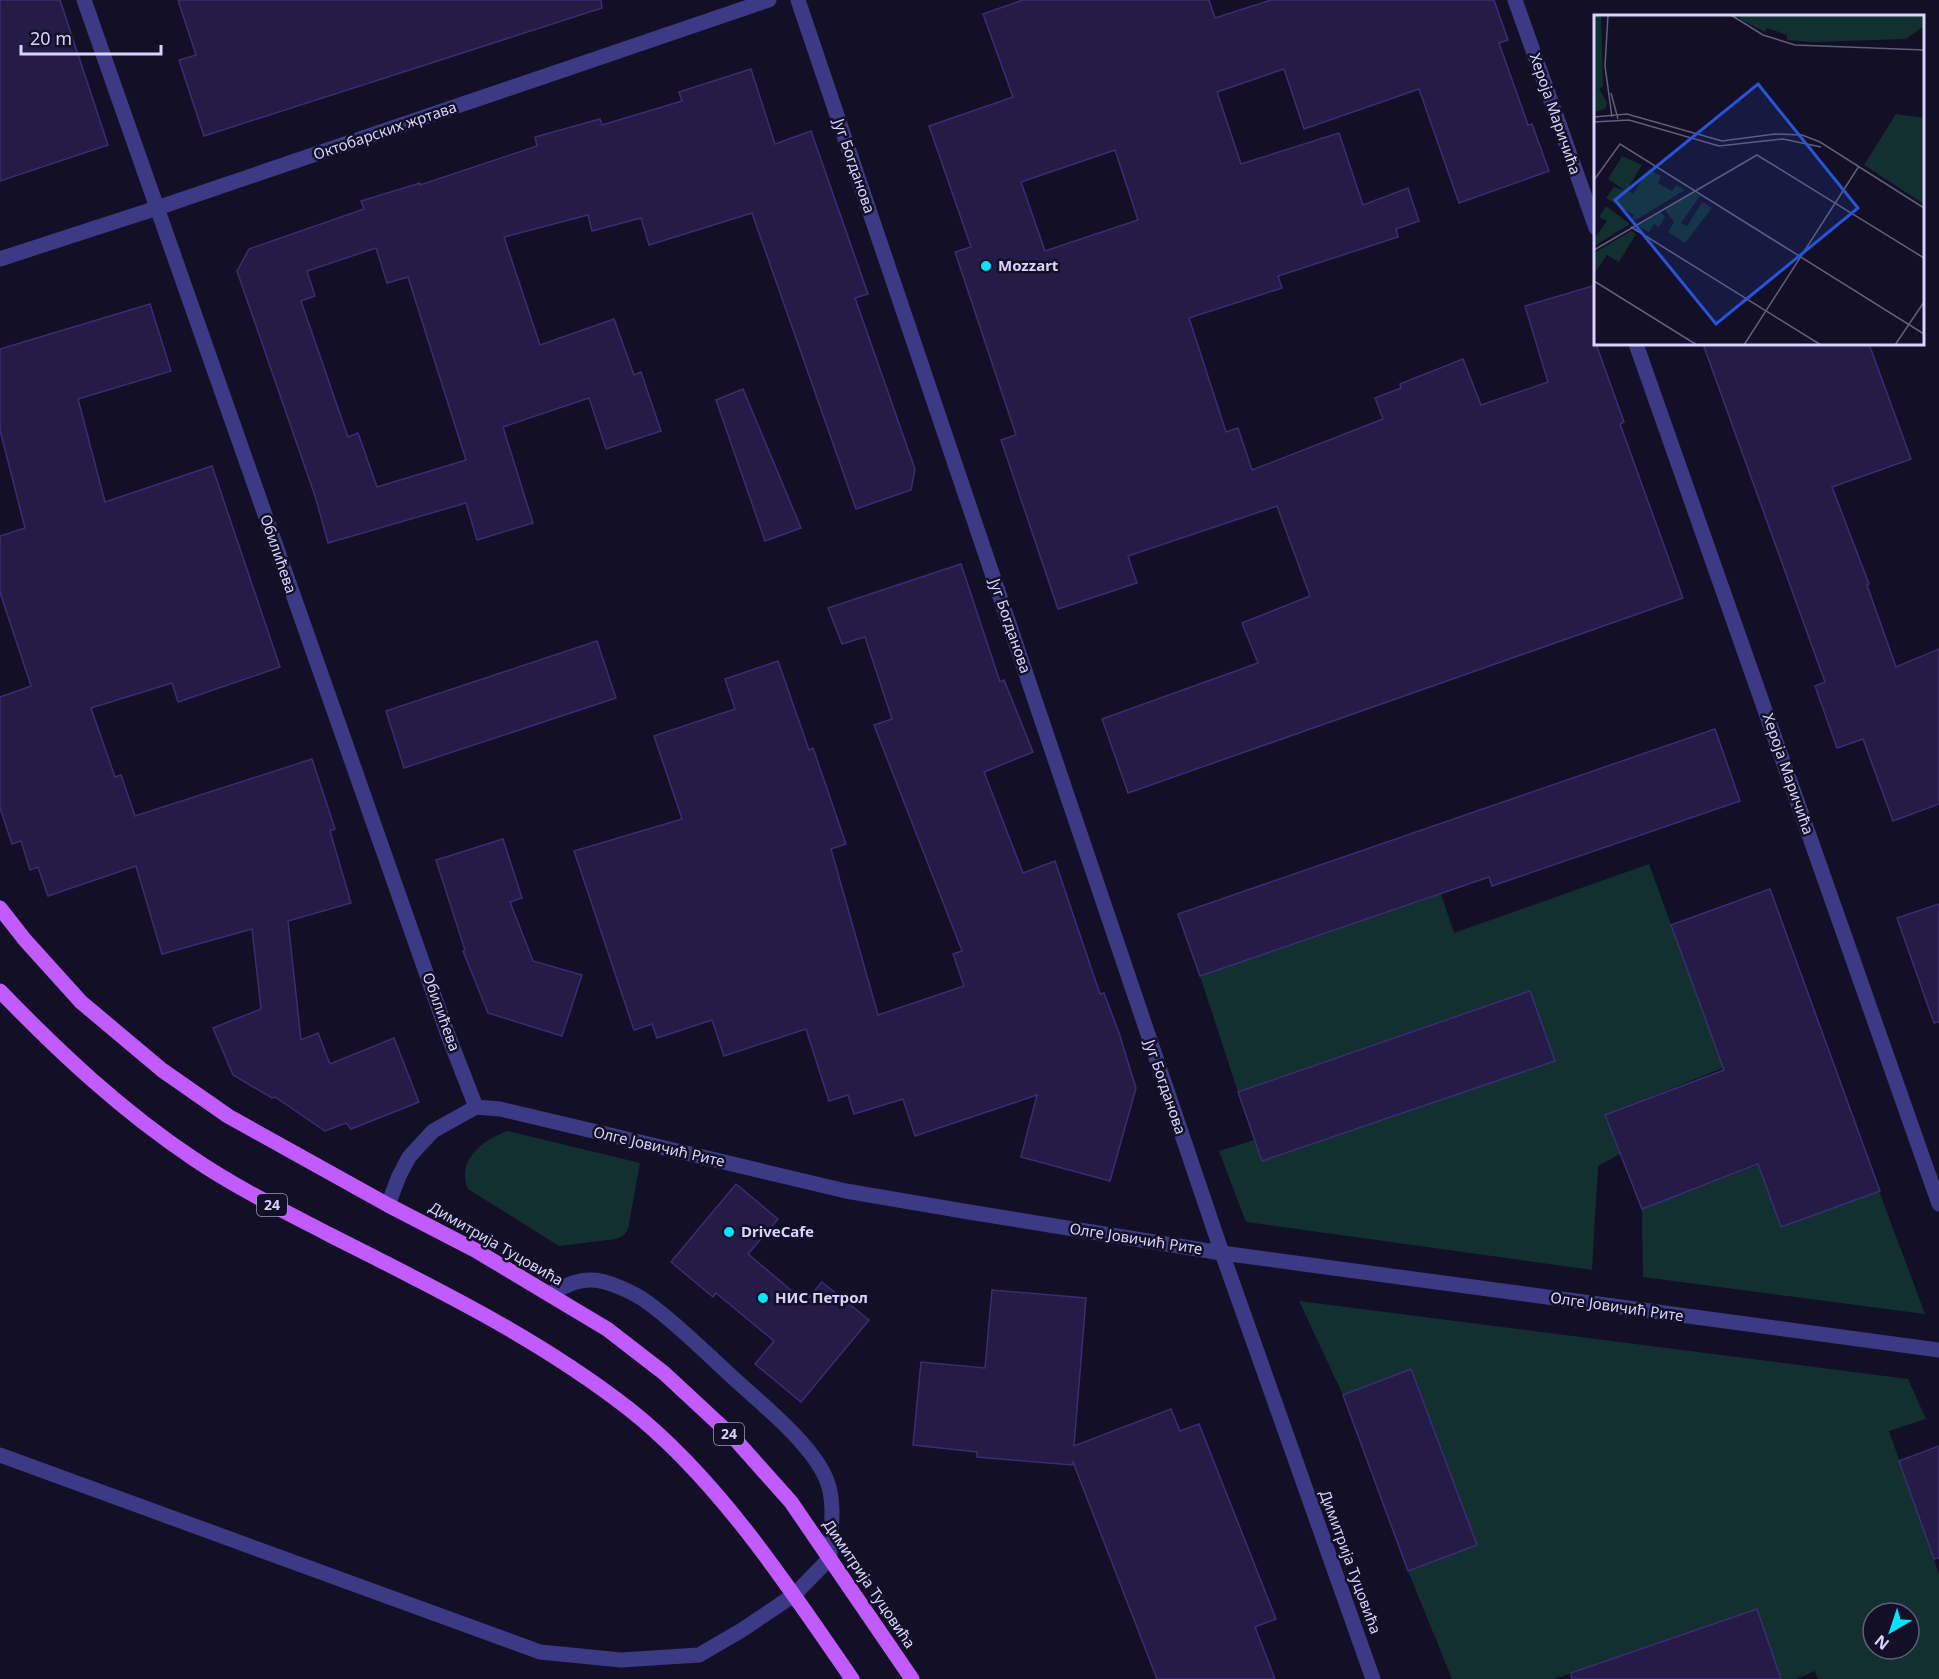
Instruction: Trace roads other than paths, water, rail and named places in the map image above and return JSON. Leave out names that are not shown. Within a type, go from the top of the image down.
[{"type":"main road","name":"Димитрија Туцовића","points":[[0,908],[25,940],[81,1002],[162,1070],[228,1116],[475,1250],[607,1329],[664,1373],[734,1438],[791,1502],[912,1679]]},
{"type":"main road","name":"24","points":[[0,991],[64,1055],[127,1110],[194,1160],[272,1205],[529,1340],[578,1371],[622,1404],[678,1454],[715,1493],[794,1595],[852,1679]]},
{"type":"street","name":"Обилићева","points":[[84,0],[444,1024],[476,1107]]},
{"type":"street","name":"Октобарских жртава","points":[[0,259],[769,0]]},
{"type":"street","name":"Југ Богданова","points":[[798,0],[1222,1253]]},
{"type":"street","name":"Хероја Маричића","points":[[1515,0],[1594,222]]},
{"type":"street","name":"Хероја Маричића","points":[[1636,345],[1939,1204]]},
{"type":"street","name":"Олге Јовичић Рите","points":[[476,1107],[500,1109],[846,1191],[1222,1253],[1939,1350]]},
{"type":"street","points":[[388,1204],[399,1176],[418,1146],[433,1131],[476,1107]]},
{"type":"street","name":"Димитрија Туцовића","points":[[1222,1253],[1373,1679]]},
{"type":"street","points":[[0,1455],[540,1652],[621,1660],[699,1655],[742,1630],[794,1595],[830,1558],[832,1503],[828,1482],[814,1455],[768,1410],[645,1300],[615,1286],[592,1280],[573,1283],[549,1294]]},
{"type":"place","name":"Mozzart","points":[[986,266]]},
{"type":"place","name":"DriveCafe","points":[[729,1232]]},
{"type":"place","name":"НИС Петрол","points":[[763,1298]]}]
